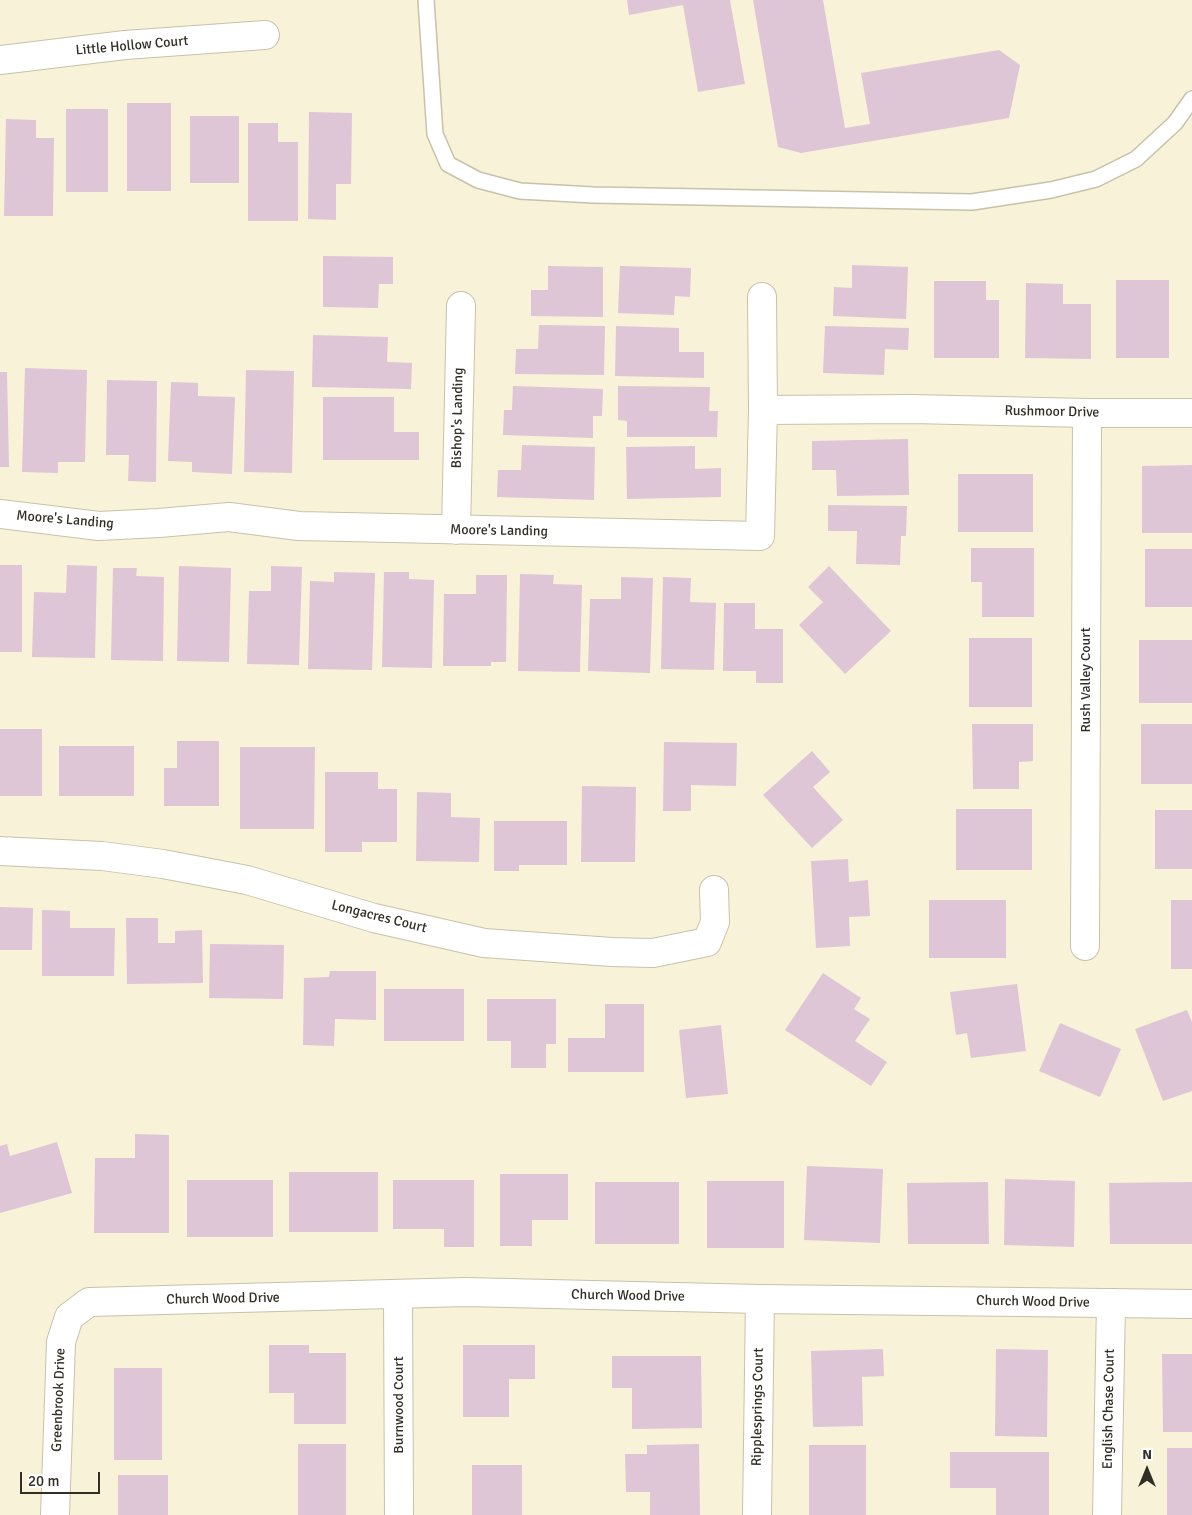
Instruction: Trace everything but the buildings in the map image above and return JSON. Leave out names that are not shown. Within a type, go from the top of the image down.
[{"type":"street","name":"Little Hollow Court","points":[[0,60],[125,45],[265,35]]},
{"type":"street","name":"Moore's Landing","points":[[0,514],[99,526],[229,517],[299,526],[760,536],[763,410],[762,297]]},
{"type":"street","name":"Bishop's Landing","points":[[456,530],[461,306]]},
{"type":"street","name":"Rushmoor Drive","points":[[763,410],[912,409],[1192,413]]},
{"type":"street","name":"Rush Valley Court","points":[[1085,946],[1087,413]]},
{"type":"street","name":"Longacres Court","points":[[0,851],[102,856],[164,864],[247,880],[374,918],[484,943],[612,952],[653,953],[707,942],[715,922],[714,890]]},
{"type":"street","name":"Church Wood Drive","points":[[69,1317],[89,1302],[466,1292],[760,1299],[1192,1304]]},
{"type":"street","name":"Burnwood Court","points":[[398,1295],[399,1515]]},
{"type":"street","name":"Ripplesprings Court","points":[[757,1515],[760,1299]]},
{"type":"street","name":"English Chase Court","points":[[1106,1515],[1111,1303]]},
{"type":"street","name":"Greenbrook Drive","points":[[55,1515],[61,1342],[69,1317]]},
{"type":"lane","points":[[426,0],[435,134],[448,164],[478,180],[520,191],[602,196],[972,202],[1051,190],[1096,179],[1136,159],[1175,123],[1192,99]]}]
